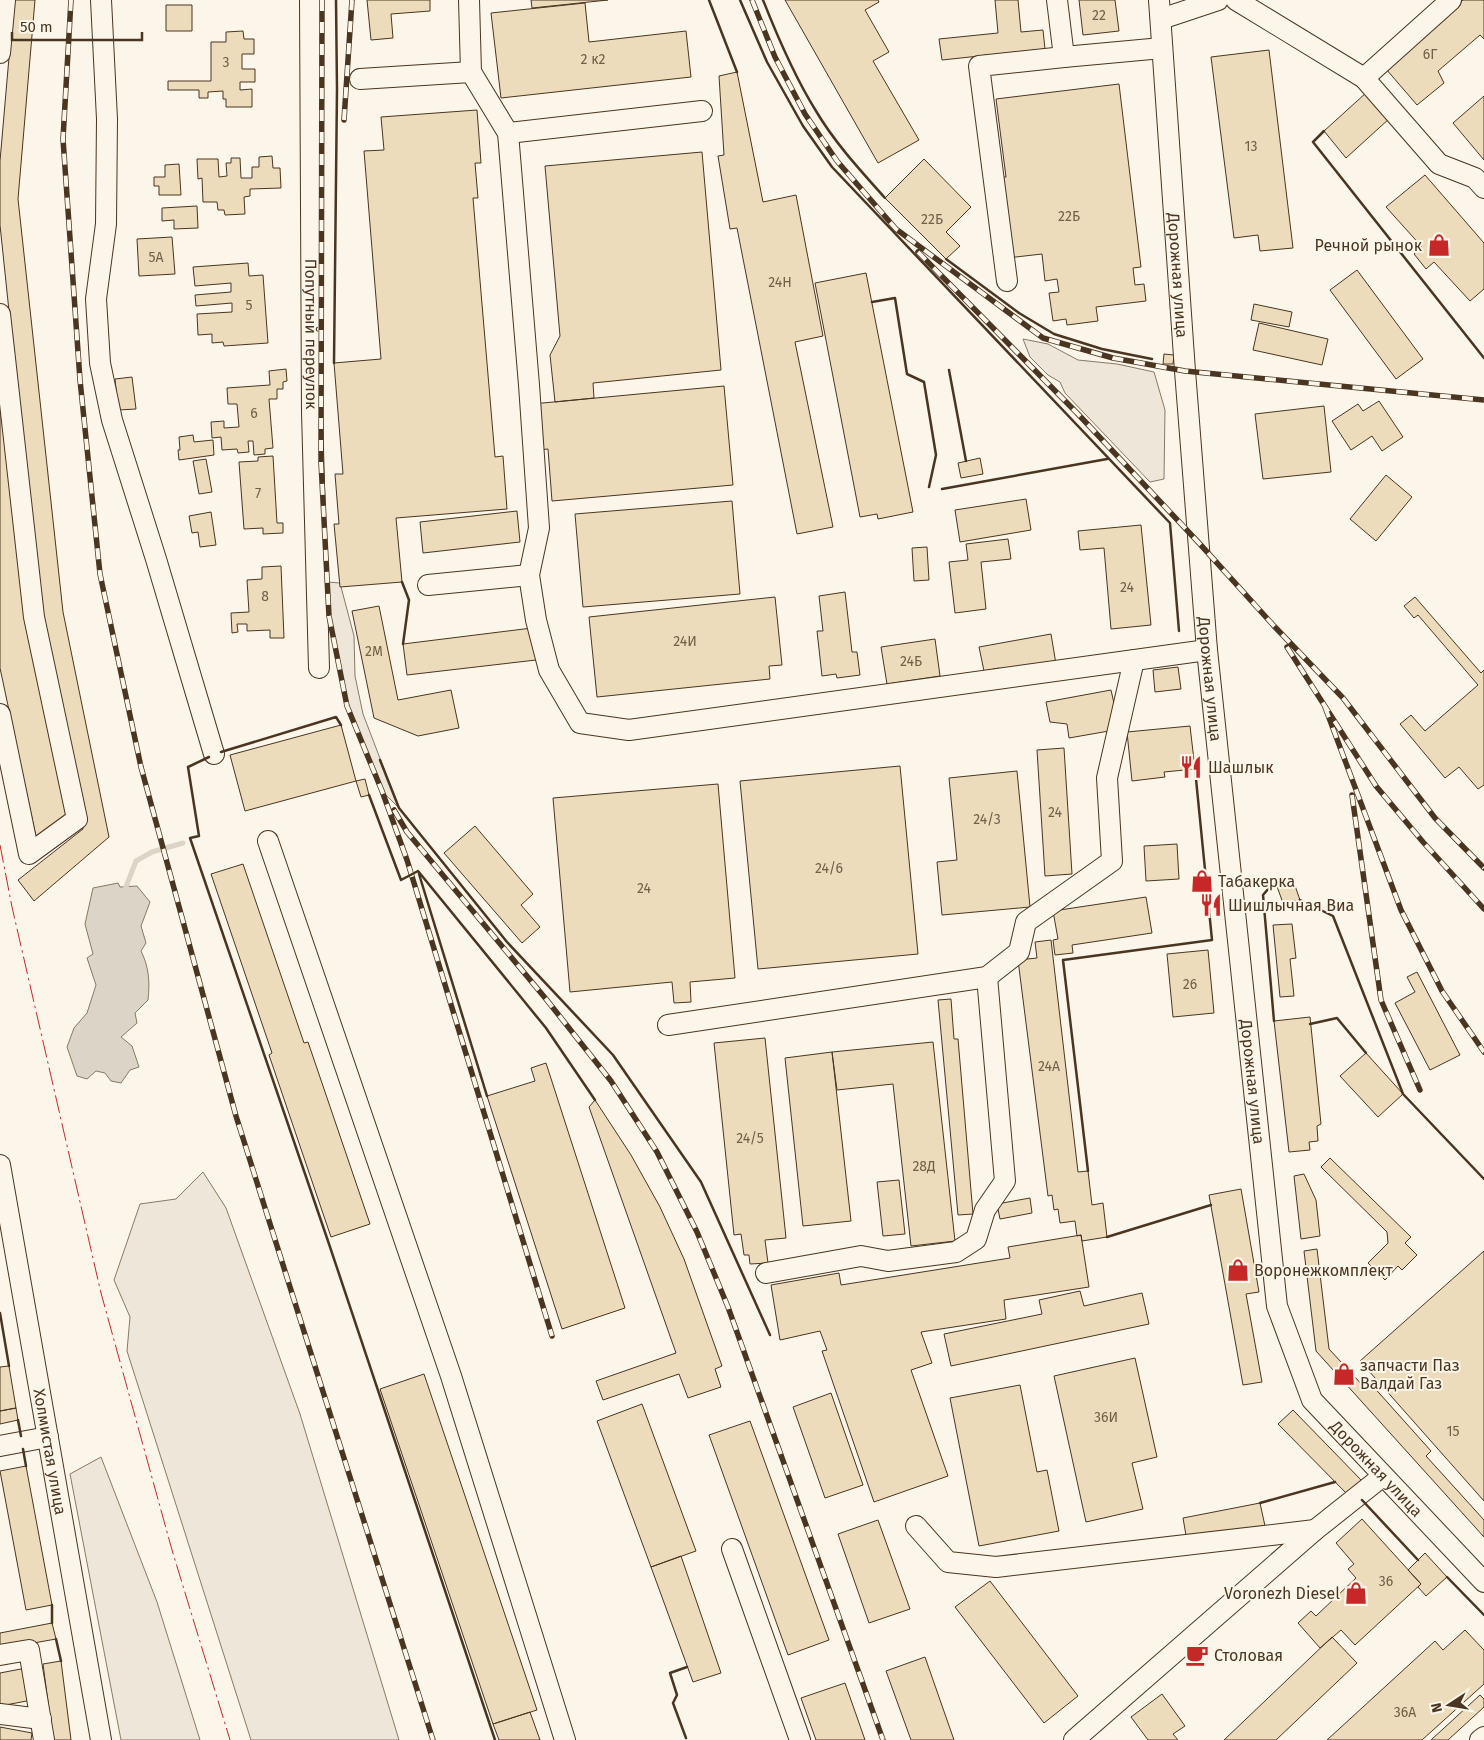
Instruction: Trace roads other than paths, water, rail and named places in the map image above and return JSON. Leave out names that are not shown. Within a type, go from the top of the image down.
[{"type":"street","points":[[0,53],[5,0]]},
{"type":"street","points":[[101,0],[107,120],[106,224],[96,299],[100,363],[112,420],[214,754]]},
{"type":"street","name":"Попутный переулок","points":[[310,0],[312,412],[318,668]]},
{"type":"street","points":[[469,0],[471,72],[508,133],[539,528],[529,575],[536,620],[549,670],[580,724],[630,730],[1207,650]]},
{"type":"street","points":[[1057,0],[1064,57]]},
{"type":"street","points":[[1160,9],[1218,0]]},
{"type":"street","points":[[1236,0],[1364,78],[1439,164],[1481,179]]},
{"type":"street","points":[[1364,78],[1451,0]]},
{"type":"street","name":"Дорожная улица","points":[[1160,9],[1184,362],[1207,650],[1277,1306],[1312,1400],[1484,1582]]},
{"type":"street","points":[[1007,281],[979,66],[1162,48]]},
{"type":"street","points":[[360,79],[471,72]]},
{"type":"street","points":[[508,133],[702,111]]},
{"type":"street","points":[[0,314],[34,617],[77,819],[28,854],[0,714]]},
{"type":"street","points":[[428,585],[529,575]]},
{"type":"street","points":[[668,1025],[987,978],[1019,952],[1026,922],[1112,861],[1107,778],[1134,660]]},
{"type":"street","points":[[268,841],[452,1376],[565,1740]]},
{"type":"street","points":[[766,1273],[861,1256],[888,1261],[956,1252],[976,1239],[985,1210],[1005,1181],[987,978]]},
{"type":"street","name":"Холмистая улица","points":[[0,1164],[101,1740]]},
{"type":"street","points":[[0,1446],[48,1437]]},
{"type":"street","points":[[1074,1740],[1315,1530],[1383,1476]]},
{"type":"street","points":[[916,1526],[948,1562],[996,1567],[1315,1530]]},
{"type":"street","points":[[732,1549],[800,1740]]},
{"type":"street","points":[[0,1655],[29,1650],[44,1740]]},
{"type":"street","points":[[0,1714],[41,1719]]},
{"type":"street","points":[[1480,1740],[1484,1736]]},
{"type":"waterway","points":[[124,892],[136,861],[152,852],[183,843]]},
{"type":"railway","points":[[71,0],[63,139],[80,380],[100,574],[141,767],[236,1116],[433,1740]]},
{"type":"railway","points":[[322,0],[321,462],[329,616],[347,706],[382,791],[407,860],[552,1336]]},
{"type":"railway","points":[[344,120],[352,0]]},
{"type":"railway","points":[[752,0],[775,57],[805,114],[837,161],[896,229],[1043,338],[1113,358],[1185,371],[1484,400]]},
{"type":"railway","points":[[918,252],[1077,413],[1343,698],[1435,818],[1484,868]]},
{"type":"railway","points":[[1287,647],[1376,786],[1423,842],[1484,909]]},
{"type":"railway","points":[[1325,707],[1401,910],[1442,991],[1484,1052]]},
{"type":"railway","points":[[1352,795],[1381,1000],[1420,1090]]},
{"type":"railway","points":[[394,810],[407,832],[546,999],[611,1081],[657,1152],[697,1232],[728,1307],[883,1740]]},
{"type":"place","name":"Речной рынок","points":[[1439,245]]},
{"type":"place","name":"Шашлык","points":[[1191,767]]},
{"type":"place","name":"Табакерка","points":[[1202,881]]},
{"type":"place","name":"Шишлычная Виа","points":[[1211,905]]},
{"type":"place","name":"Воронежкомплект","points":[[1238,1270]]},
{"type":"place","name":"запчасти Паз Валдай Газ","points":[[1344,1374]]},
{"type":"place","name":"Voronezh Diesel","points":[[1356,1593]]},
{"type":"place","name":"Столовая","points":[[1197,1655]]}]
